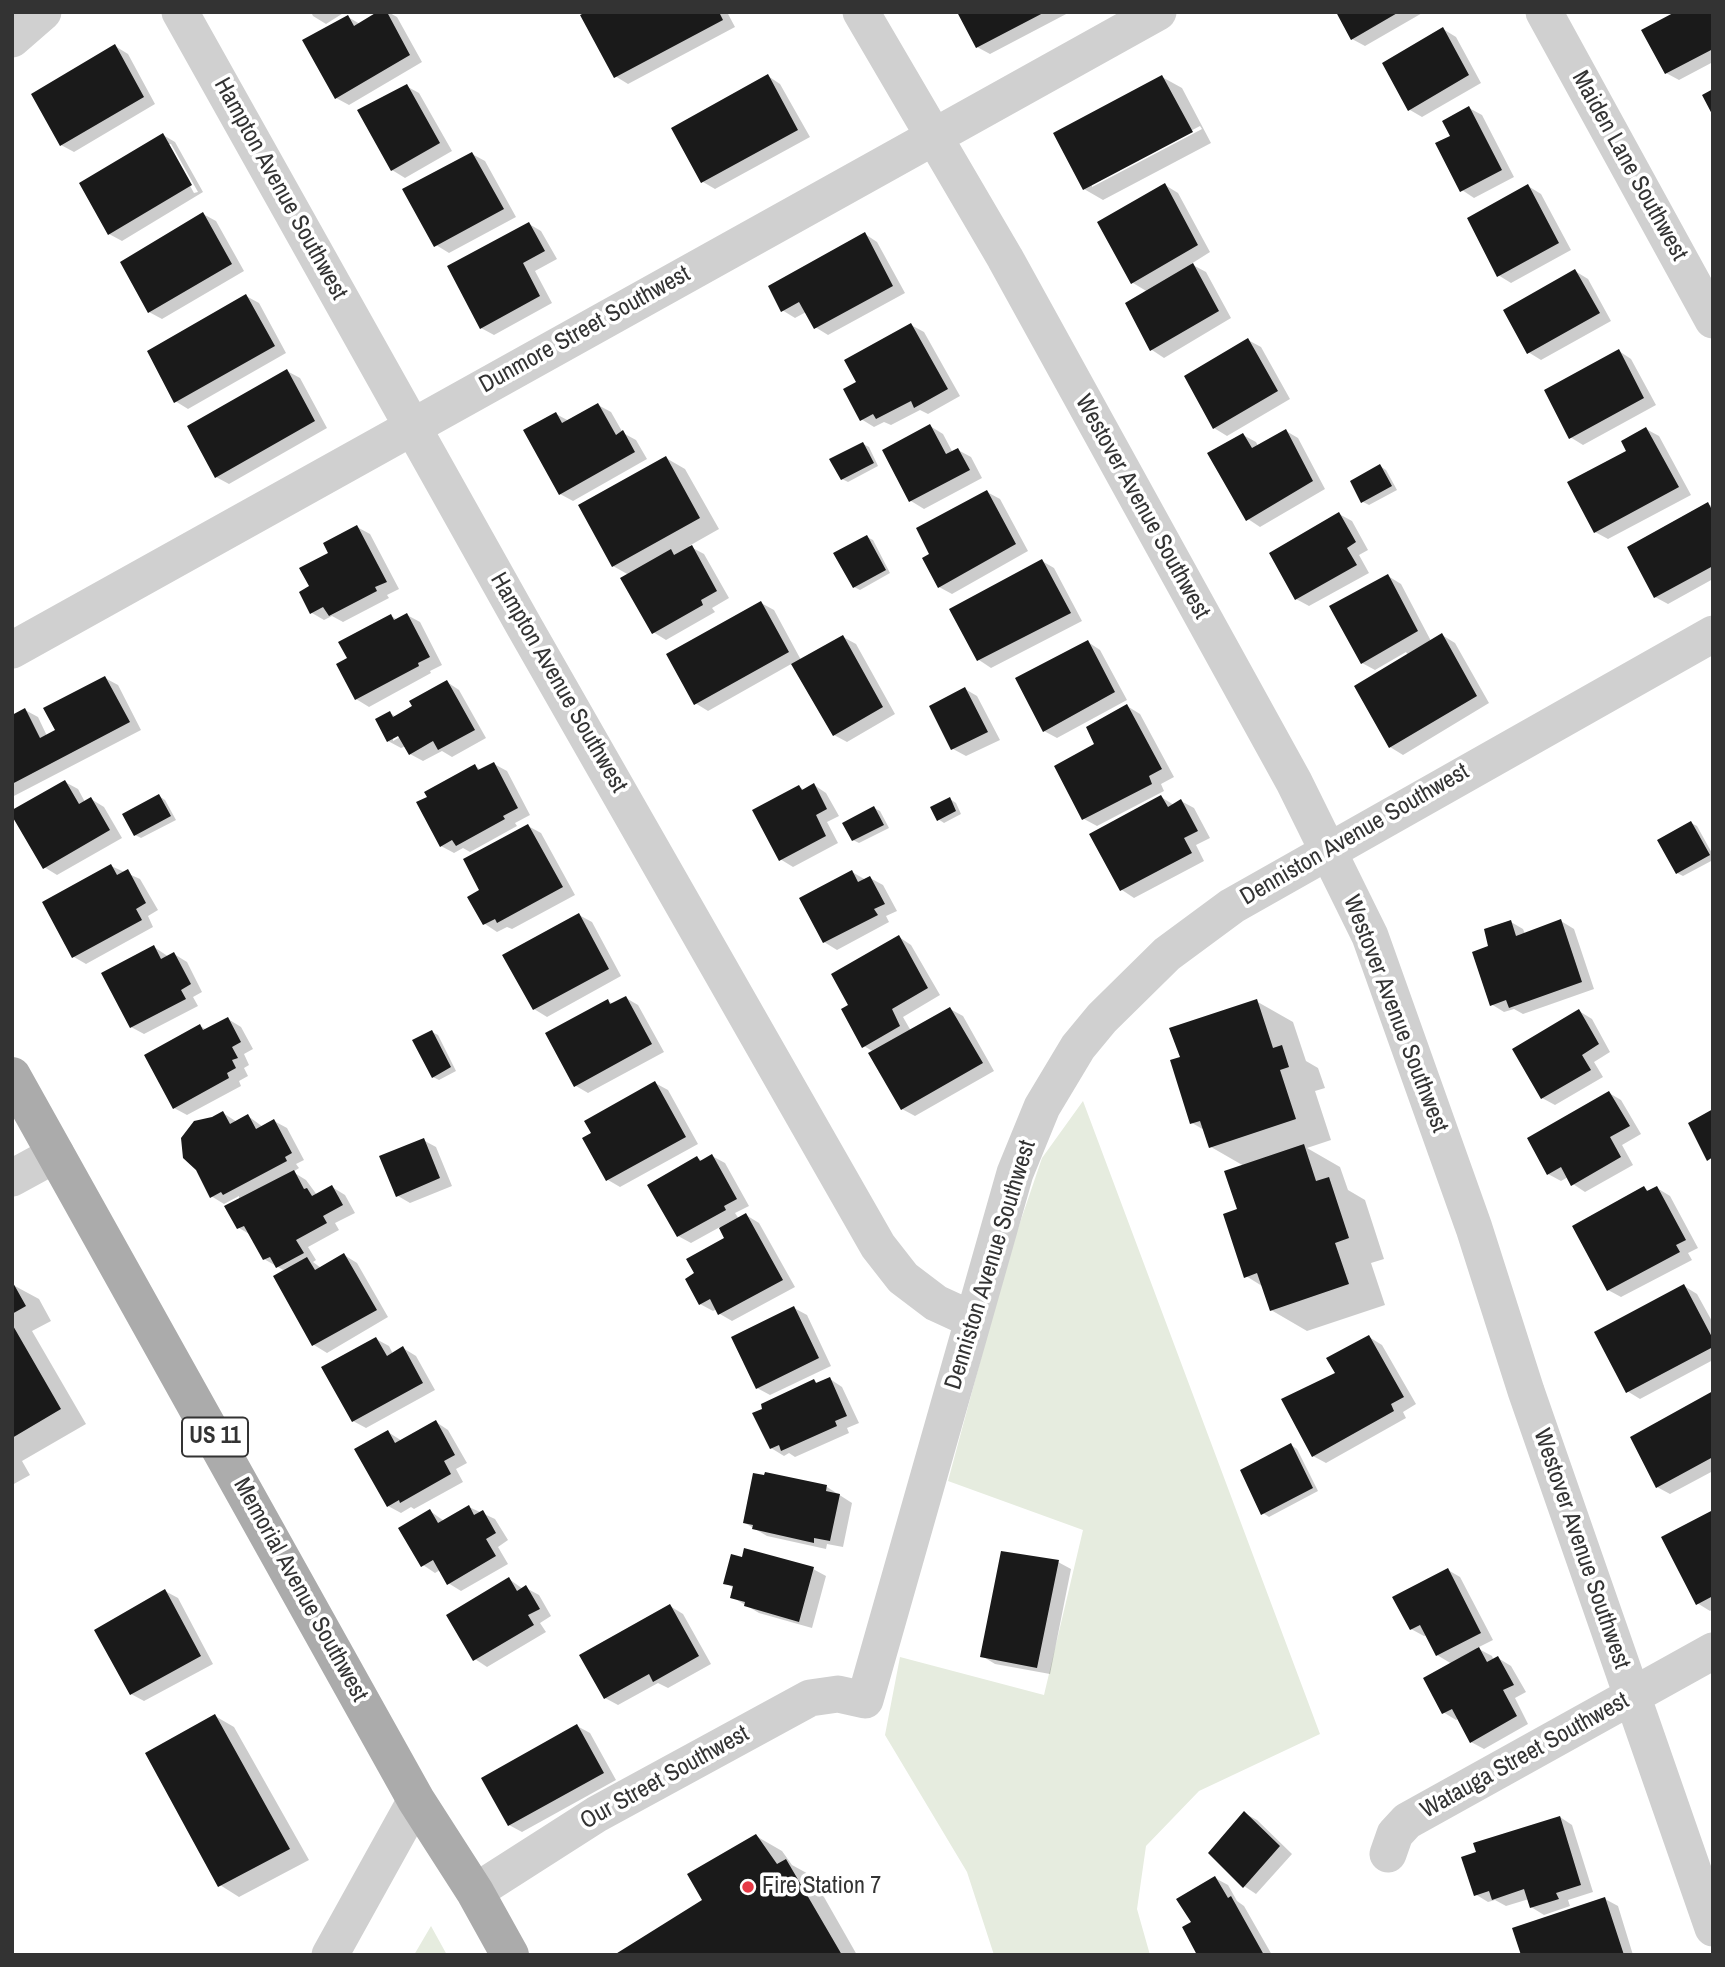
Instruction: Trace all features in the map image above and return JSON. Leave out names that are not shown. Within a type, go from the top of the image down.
[{"type":"main road","name":"Memorial Avenue Southwest","points":[[12,1076],[416,1800],[475,1892],[510,1955]]},
{"type":"street","points":[[12,39],[43,12]]},
{"type":"street","name":"Hampton Avenue Southwest","points":[[180,12],[524,626],[878,1246],[903,1278],[936,1303],[973,1320]]},
{"type":"street","name":"Westover Avenue Southwest","points":[[861,12],[1032,307],[1294,782],[1370,936],[1474,1228],[1526,1391],[1713,1928]]},
{"type":"street","name":"Dunmore Street Southwest","points":[[12,650],[1158,12]]},
{"type":"street","name":"Maiden Lane Southwest","points":[[1544,12],[1713,320]]},
{"type":"street","name":"Denniston Avenue Southwest","points":[[865,1700],[1014,1173],[1042,1107],[1079,1046],[1102,1018],[1167,954],[1232,906],[1328,849],[1713,634]]},
{"type":"street","points":[[12,1178],[56,1154]]},
{"type":"street","name":"Watauga Street Southwest","points":[[1388,1854],[1395,1834],[1407,1821],[1713,1651]]},
{"type":"street","name":"Our Street Southwest","points":[[475,1892],[597,1814],[810,1698],[838,1694],[865,1700]]},
{"type":"street","points":[[330,1955],[416,1800]]},
{"type":"shaded area","points":[[1083,1101],[1320,1734],[1199,1791],[1146,1846],[1137,1909],[1150,1955],[994,1955],[967,1872],[885,1735],[900,1657],[1044,1695],[1083,1530],[948,1481],[1008,1258],[1042,1158]]},
{"type":"shaded area","points":[[431,1926],[447,1955],[414,1955]]},
{"type":"building","points":[[377,12],[387,12],[410,55],[335,99],[302,40],[348,15],[354,26]]},
{"type":"building","points":[[586,12],[719,12],[723,20],[614,78],[580,15]]},
{"type":"building","points":[[957,12],[1045,12],[976,48]]},
{"type":"building","points":[[1336,12],[1399,12],[1351,40]]},
{"type":"building","points":[[1675,12],[1713,12],[1713,49],[1665,74],[1641,30]]},
{"type":"building","points":[[1443,27],[1469,75],[1408,111],[1382,63]]},
{"type":"building","points":[[115,44],[144,97],[60,146],[31,94]]},
{"type":"building","points":[[768,74],[798,130],[701,183],[671,128]]},
{"type":"building","points":[[1162,75],[1193,132],[1083,190],[1053,133]]},
{"type":"building","points":[[407,84],[440,143],[391,171],[357,110]]},
{"type":"building","points":[[1713,89],[1713,116],[1702,95]]},
{"type":"building","points":[[1469,106],[1502,170],[1460,192],[1435,143],[1450,136],[1442,121]]},
{"type":"building","points":[[163,133],[192,185],[108,235],[79,183]]},
{"type":"building","points":[[472,152],[504,209],[434,247],[402,189]]},
{"type":"building","points":[[1165,183],[1198,245],[1131,284],[1097,222]]},
{"type":"building","points":[[1528,184],[1559,243],[1497,277],[1467,218]]},
{"type":"building","points":[[203,212],[232,264],[148,313],[120,262]]},
{"type":"building","points":[[529,222],[545,251],[523,263],[540,296],[480,329],[447,266]]},
{"type":"building","points":[[865,232],[893,286],[814,329],[799,302],[781,312],[768,286]]},
{"type":"building","points":[[1193,263],[1219,311],[1150,351],[1125,303]]},
{"type":"building","points":[[1575,269],[1600,313],[1527,354],[1503,310]]},
{"type":"building","points":[[246,294],[275,346],[174,403],[147,351]]},
{"type":"building","points":[[911,323],[948,389],[914,408],[911,401],[876,419],[873,414],[860,421],[843,389],[856,382],[844,360]]},
{"type":"building","points":[[1248,338],[1278,391],[1213,429],[1184,376]]},
{"type":"building","points":[[1619,349],[1644,398],[1569,439],[1544,390]]},
{"type":"building","points":[[287,369],[315,421],[215,478],[187,426]]},
{"type":"building","points":[[598,403],[616,435],[623,430],[635,452],[559,495],[523,430],[556,412],[562,423]]},
{"type":"building","points":[[930,424],[946,454],[958,448],[970,470],[909,502],[882,450]]},
{"type":"building","points":[[1646,427],[1679,487],[1594,533],[1567,482],[1626,451],[1621,441]]},
{"type":"building","points":[[1286,429],[1313,481],[1246,521],[1207,453],[1243,433],[1252,448]]},
{"type":"building","points":[[863,442],[874,463],[841,480],[829,459]]},
{"type":"building","points":[[666,456],[700,518],[612,567],[578,505]]},
{"type":"building","points":[[1380,464],[1392,486],[1361,503],[1350,481]]},
{"type":"building","points":[[987,490],[1016,544],[938,588],[922,558],[929,554],[916,528]]},
{"type":"building","points":[[1708,502],[1713,512],[1713,566],[1654,598],[1627,547]]},
{"type":"building","points":[[1339,512],[1356,542],[1347,548],[1357,565],[1295,600],[1269,553]]},
{"type":"building","points":[[357,525],[387,582],[375,587],[377,591],[329,616],[323,607],[310,614],[299,592],[309,586],[299,568],[328,553],[323,543]]},
{"type":"building","points":[[867,535],[886,570],[853,588],[833,553]]},
{"type":"building","points":[[692,545],[717,591],[701,600],[703,605],[652,634],[620,578],[671,549],[674,555]]},
{"type":"building","points":[[1042,559],[1071,613],[977,661],[949,609]]},
{"type":"building","points":[[1388,574],[1418,631],[1361,664],[1329,606]]},
{"type":"building","points":[[761,601],[789,652],[694,705],[666,654]]},
{"type":"building","points":[[407,613],[430,657],[418,663],[419,666],[355,700],[336,664],[347,658],[338,642],[391,614],[394,620]]},
{"type":"building","points":[[1442,633],[1477,696],[1389,748],[1354,686]]},
{"type":"building","points":[[843,635],[883,707],[833,736],[791,664]]},
{"type":"building","points":[[1088,640],[1115,692],[1043,732],[1015,678]]},
{"type":"building","points":[[105,676],[130,722],[12,784],[12,715],[25,708],[40,738],[55,730],[43,708]]},
{"type":"building","points":[[447,680],[475,730],[438,750],[433,741],[409,755],[398,736],[387,742],[375,719],[390,711],[393,717],[412,706],[409,701]]},
{"type":"building","points":[[965,687],[988,732],[951,750],[929,706]]},
{"type":"building","points":[[1127,704],[1162,769],[1149,776],[1152,784],[1082,820],[1054,766],[1094,744],[1086,727]]},
{"type":"building","points":[[494,762],[518,808],[503,816],[505,819],[456,846],[452,840],[440,847],[416,802],[427,797],[424,792],[475,764],[478,770]]},
{"type":"building","points":[[65,780],[79,804],[91,797],[110,830],[43,869],[12,816],[12,810]]},
{"type":"building","points":[[814,783],[827,809],[816,815],[826,836],[779,861],[752,810],[799,785],[802,790]]},
{"type":"building","points":[[159,794],[171,816],[134,836],[122,814]]},
{"type":"building","points":[[1161,795],[1168,807],[1181,799],[1198,831],[1184,838],[1192,853],[1120,891],[1089,834]]},
{"type":"building","points":[[950,797],[956,811],[937,821],[930,807]]},
{"type":"building","points":[[874,806],[884,825],[852,841],[842,823]]},
{"type":"building","points":[[1691,821],[1710,855],[1676,874],[1657,840]]},
{"type":"building","points":[[528,824],[563,887],[497,923],[495,919],[483,925],[467,897],[479,890],[463,859]]},
{"type":"building","points":[[111,864],[117,875],[128,869],[146,903],[136,909],[142,920],[72,958],[42,902]]},
{"type":"building","points":[[852,870],[858,882],[870,876],[885,904],[874,909],[878,915],[823,943],[799,898]]},
{"type":"building","points":[[579,913],[609,969],[533,1010],[502,955]]},
{"type":"building","points":[[1561,919],[1582,982],[1509,1008],[1506,1000],[1490,1006],[1472,952],[1488,946],[1484,929],[1511,920],[1516,936]]},
{"type":"building","points":[[899,935],[928,988],[892,1009],[900,1026],[862,1048],[841,1009],[848,1005],[831,974]]},
{"type":"building","points":[[154,945],[161,959],[174,952],[191,984],[181,990],[186,999],[130,1028],[101,973]]},
{"type":"building","points":[[626,996],[652,1044],[574,1087],[545,1033],[608,999],[610,1004]]},
{"type":"building","points":[[1257,999],[1273,1048],[1282,1045],[1289,1067],[1280,1070],[1296,1119],[1209,1148],[1200,1121],[1190,1124],[1170,1060],[1180,1057],[1169,1028]]},
{"type":"building","points":[[950,1007],[983,1063],[901,1110],[868,1053]]},
{"type":"building","points":[[1579,1009],[1599,1044],[1582,1055],[1591,1070],[1541,1099],[1512,1049]]},
{"type":"building","points":[[228,1017],[241,1042],[232,1047],[238,1058],[232,1060],[236,1068],[227,1073],[229,1078],[173,1109],[144,1055],[200,1024],[203,1030]]},
{"type":"building","points":[[432,1030],[451,1067],[432,1078],[412,1040]]},
{"type":"building","points":[[655,1081],[686,1137],[606,1181],[582,1138],[591,1133],[584,1121]]},
{"type":"building","points":[[1609,1091],[1630,1126],[1610,1137],[1621,1157],[1571,1186],[1561,1167],[1547,1175],[1527,1138]]},
{"type":"building","points":[[1713,1109],[1713,1157],[1707,1161],[1688,1123]]},
{"type":"building","points":[[223,1111],[230,1124],[248,1114],[256,1129],[274,1119],[292,1153],[285,1157],[287,1161],[223,1195],[221,1192],[210,1198],[196,1170],[183,1158],[181,1138],[194,1121]]},
{"type":"building","points":[[424,1138],[440,1178],[396,1197],[379,1156]]},
{"type":"building","points":[[1304,1144],[1316,1181],[1329,1177],[1349,1238],[1335,1243],[1349,1284],[1270,1311],[1257,1273],[1244,1278],[1223,1214],[1237,1209],[1224,1171]]},
{"type":"building","points":[[712,1154],[737,1199],[724,1206],[726,1210],[677,1237],[647,1185],[697,1156],[700,1161]]},
{"type":"building","points":[[294,1170],[304,1189],[307,1188],[312,1196],[332,1185],[343,1205],[323,1216],[327,1223],[296,1240],[304,1253],[276,1268],[270,1257],[263,1260],[244,1226],[237,1229],[224,1206]]},
{"type":"building","points":[[1644,1186],[1647,1191],[1657,1186],[1686,1240],[1676,1245],[1680,1252],[1607,1291],[1572,1226]]},
{"type":"building","points":[[746,1213],[783,1280],[718,1315],[710,1299],[699,1305],[685,1279],[694,1273],[686,1259],[724,1238],[719,1228]]},
{"type":"building","points":[[344,1253],[377,1310],[312,1346],[273,1276],[307,1257],[315,1270]]},
{"type":"building","points":[[12,1281],[26,1306],[12,1314]]},
{"type":"building","points":[[1684,1284],[1713,1339],[1713,1347],[1626,1393],[1594,1332]]},
{"type":"building","points":[[794,1306],[819,1358],[756,1389],[731,1337]]},
{"type":"building","points":[[12,1324],[61,1409],[12,1438]]},
{"type":"building","points":[[1369,1335],[1404,1397],[1391,1404],[1394,1411],[1312,1457],[1281,1399],[1335,1373],[1326,1358]]},
{"type":"building","points":[[376,1337],[387,1356],[403,1346],[423,1383],[352,1422],[321,1367]]},
{"type":"building","points":[[830,1377],[847,1416],[835,1421],[837,1426],[781,1451],[779,1445],[770,1449],[752,1413],[762,1409],[761,1404],[814,1379],[816,1383]]},
{"type":"building","points":[[1713,1391],[1713,1457],[1656,1488],[1630,1437]]},
{"type":"building","points":[[436,1420],[455,1455],[444,1461],[451,1474],[400,1503],[399,1500],[387,1507],[354,1449],[388,1430],[395,1443]]},
{"type":"building","points":[[1291,1443],[1313,1488],[1261,1515],[1240,1470]]},
{"type":"building","points":[[765,1472],[827,1485],[826,1491],[840,1494],[830,1541],[814,1538],[814,1543],[752,1529],[753,1525],[743,1523],[753,1473],[764,1475]]},
{"type":"building","points":[[469,1505],[474,1515],[483,1510],[496,1533],[486,1539],[496,1556],[447,1585],[433,1560],[421,1567],[398,1528],[430,1509],[438,1523]]},
{"type":"building","points":[[1713,1510],[1713,1596],[1696,1605],[1661,1537]]},
{"type":"building","points":[[744,1548],[814,1567],[799,1622],[744,1606],[745,1602],[730,1598],[733,1586],[723,1584],[731,1554],[742,1557]]},
{"type":"building","points":[[1001,1551],[1059,1560],[1037,1668],[980,1657]]},
{"type":"building","points":[[1448,1568],[1481,1633],[1436,1656],[1420,1625],[1410,1630],[1392,1597]]},
{"type":"building","points":[[509,1577],[517,1591],[526,1585],[540,1609],[528,1615],[534,1625],[473,1661],[446,1615]]},
{"type":"building","points":[[165,1589],[201,1656],[130,1695],[94,1630]]},
{"type":"building","points":[[670,1604],[699,1656],[653,1682],[649,1674],[604,1699],[579,1655]]},
{"type":"building","points":[[1479,1647],[1487,1662],[1498,1656],[1514,1685],[1503,1690],[1517,1716],[1470,1743],[1452,1709],[1442,1714],[1423,1678]]},
{"type":"building","points":[[215,1714],[290,1849],[218,1887],[145,1753]]},
{"type":"building","points":[[577,1724],[604,1773],[508,1826],[481,1778]]},
{"type":"building","points":[[1244,1811],[1280,1846],[1243,1888],[1208,1853]]},
{"type":"building","points":[[1560,1816],[1581,1885],[1556,1893],[1559,1899],[1530,1908],[1524,1889],[1492,1900],[1489,1891],[1474,1896],[1461,1857],[1476,1852],[1473,1843]]},
{"type":"building","name":"Fire Station 7","points":[[756,1834],[777,1864],[786,1859],[842,1955],[614,1955],[702,1900],[687,1874]]},
{"type":"building","points":[[1215,1876],[1228,1898],[1231,1896],[1264,1955],[1197,1955],[1182,1927],[1191,1922],[1176,1899]]},
{"type":"building","points":[[1605,1897],[1624,1955],[1521,1955],[1512,1928]]},
{"type":"place","name":"Fire Station 7","points":[[748,1887]]}]
